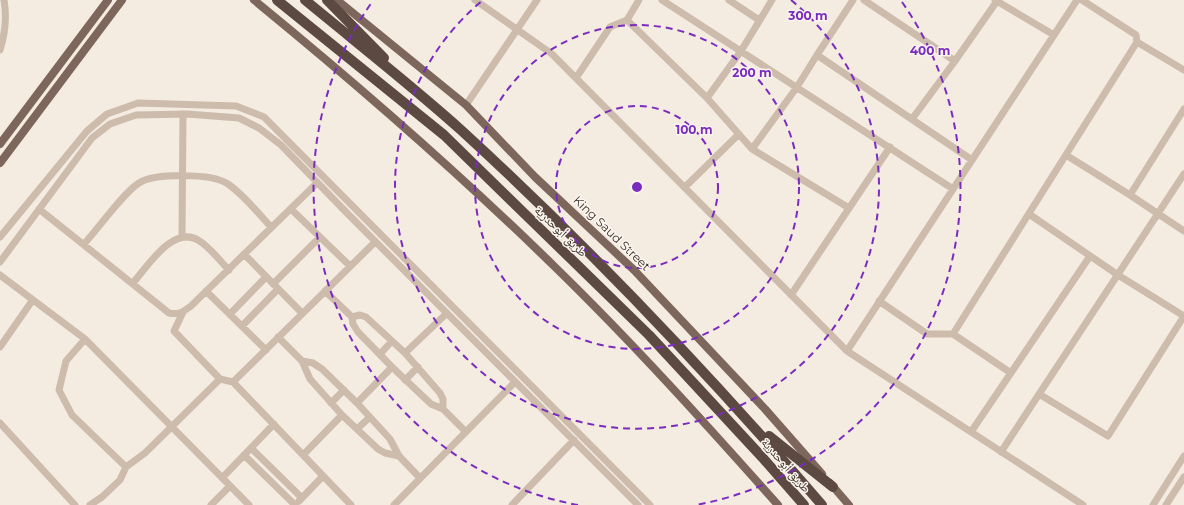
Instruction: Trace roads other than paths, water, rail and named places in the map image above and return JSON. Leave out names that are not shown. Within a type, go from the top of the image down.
[{"type":"highway","name":"طريق أبوحدرية","points":[[277,0],[444,135],[649,335],[762,457],[804,505]]},
{"type":"highway","name":"طريق أبوحدرية","points":[[305,0],[462,131],[620,284],[750,421],[822,505]]},
{"type":"highway","points":[[327,0],[424,98]]},
{"type":"highway","points":[[750,421],[833,486]]},
{"type":"main road","points":[[0,144],[108,0]]},
{"type":"main road","points":[[0,163],[122,0]]},
{"type":"main road","points":[[254,0],[314,49],[428,149],[555,268],[700,418],[778,505]]},
{"type":"main road","name":"King Saud Street","points":[[338,0],[466,105],[535,177],[634,270],[765,409],[849,505]]},
{"type":"street","points":[[0,50],[4,36],[6,8],[4,0]]},
{"type":"street","points":[[475,0],[552,54],[847,351],[1083,505]]},
{"type":"street","points":[[466,105],[537,0]]},
{"type":"street","points":[[576,78],[610,27],[627,20],[639,0]]},
{"type":"street","points":[[662,0],[953,189]]},
{"type":"street","points":[[729,0],[759,20]]},
{"type":"street","points":[[706,98],[741,51],[772,0]]},
{"type":"street","points":[[752,149],[797,87],[853,0]]},
{"type":"street","points":[[864,0],[955,61]]},
{"type":"street","points":[[847,351],[1077,0]]},
{"type":"street","points":[[953,334],[1137,42],[1136,35],[1082,0]]},
{"type":"street","points":[[912,119],[955,61],[996,1],[1054,35]]},
{"type":"street","points":[[627,20],[706,98],[752,149],[849,208]]},
{"type":"street","points":[[1137,42],[1184,70]]},
{"type":"street","points":[[817,55],[972,160]]},
{"type":"street","points":[[0,237],[87,131],[107,114],[138,103],[236,106],[264,117],[650,505]]},
{"type":"street","points":[[1130,195],[1184,109]]},
{"type":"street","points":[[182,236],[183,114]]},
{"type":"street","points":[[0,262],[92,138],[110,124],[136,115],[183,114],[239,118],[259,128],[281,145],[317,184],[638,505]]},
{"type":"street","points":[[685,187],[739,134]]},
{"type":"street","points":[[791,295],[890,148]]},
{"type":"street","points":[[1066,155],[1184,231]]},
{"type":"street","points":[[1001,452],[1184,174]]},
{"type":"street","points":[[84,244],[132,188],[149,178],[182,176],[216,179],[227,183],[271,227]]},
{"type":"street","points":[[317,184],[271,227],[229,270],[183,312],[174,331],[220,379],[233,382],[351,505]]},
{"type":"street","points":[[39,209],[169,313],[176,314],[183,312]]},
{"type":"street","points":[[291,209],[350,266]]},
{"type":"street","points":[[1029,214],[1118,275],[1184,316],[1108,436],[1039,394]]},
{"type":"street","points":[[132,283],[168,243],[182,236],[197,239],[229,270]]},
{"type":"street","points":[[242,326],[320,237]]},
{"type":"street","points":[[233,382],[375,242]]},
{"type":"street","points":[[244,254],[302,313]]},
{"type":"street","points":[[972,432],[1090,256]]},
{"type":"street","points":[[0,275],[32,301],[85,340],[249,505]]},
{"type":"street","points":[[230,314],[266,277]]},
{"type":"street","points":[[206,291],[266,350]]},
{"type":"street","points":[[325,291],[352,317],[355,328],[392,367],[431,404],[444,409],[466,432]]},
{"type":"street","points":[[0,347],[32,301]]},
{"type":"street","points":[[879,301],[927,334],[953,334],[1011,373]]},
{"type":"street","points":[[405,353],[447,313]]},
{"type":"street","points":[[352,317],[360,315],[366,317],[405,353],[440,393],[443,399],[444,409]]},
{"type":"street","points":[[278,337],[302,361],[310,379],[342,415],[378,449],[385,454],[399,456]]},
{"type":"street","points":[[85,340],[66,361],[59,390],[72,414],[126,467]]},
{"type":"street","points":[[380,354],[392,341]]},
{"type":"street","points":[[302,361],[313,363],[322,369],[344,390],[390,439],[399,456],[420,478]]},
{"type":"street","points":[[357,403],[392,367]]},
{"type":"street","points":[[405,380],[418,367]]},
{"type":"street","points":[[90,505],[102,497],[120,480],[126,467],[145,453],[220,379]]},
{"type":"street","points":[[394,505],[515,382]]},
{"type":"street","points":[[331,403],[344,390]]},
{"type":"street","points":[[303,455],[342,415]]},
{"type":"street","points":[[357,429],[370,417]]},
{"type":"street","points":[[0,423],[75,505]]},
{"type":"street","points":[[222,478],[274,424]]},
{"type":"street","points":[[512,505],[574,440]]},
{"type":"street","points":[[251,448],[298,503]]},
{"type":"street","points":[[244,455],[298,503]]},
{"type":"street","points":[[1153,505],[1184,456]]},
{"type":"street","points":[[298,503],[323,476]]},
{"type":"street","points":[[1166,505],[1184,477]]},
{"type":"street","points":[[211,505],[230,486]]}]
